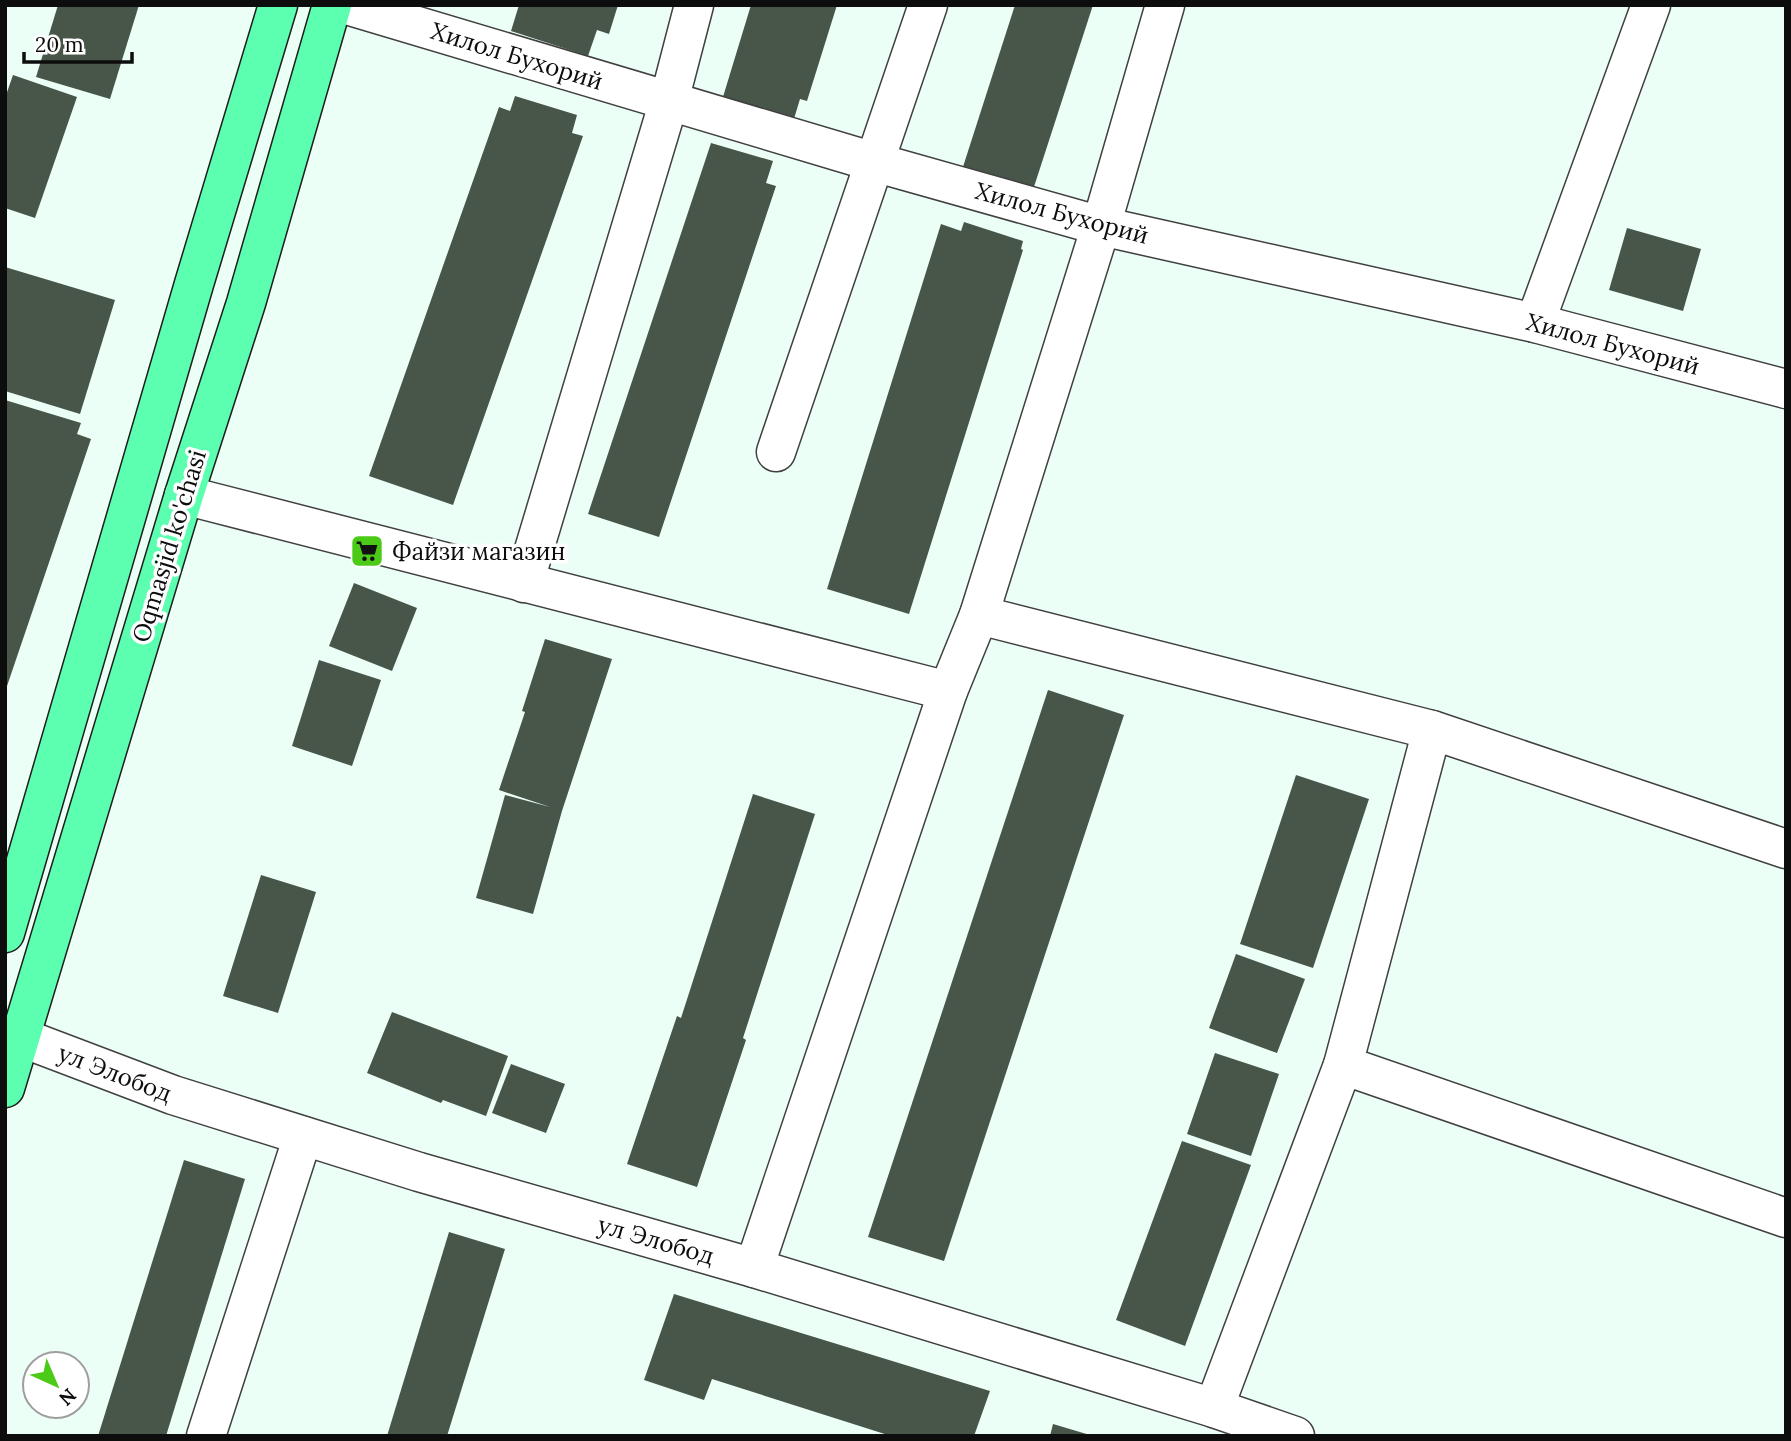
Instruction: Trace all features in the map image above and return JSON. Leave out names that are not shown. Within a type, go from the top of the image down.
[{"type":"main road","name":"Oqmasjid ko'chasi","points":[[5,933],[278,5]]},
{"type":"main road","name":"Oqmasjid ko'chasi","points":[[5,1088],[184,495],[246,303],[332,5]]},
{"type":"main road","points":[[194,284],[246,303]]},
{"type":"street","name":"Хилол Бухорий","points":[[346,5],[874,162],[1101,226],[1535,323],[1786,390]]},
{"type":"street","points":[[524,583],[669,101],[694,5]]},
{"type":"street","points":[[776,452],[928,5]]},
{"type":"street","points":[[754,1268],[948,691],[979,615],[1101,226],[1165,5]]},
{"type":"street","points":[[1535,323],[1651,5]]},
{"type":"street","points":[[184,495],[948,691]]},
{"type":"street","points":[[979,615],[1432,730],[1786,849]]},
{"type":"street","points":[[1214,1408],[1343,1065],[1432,730]]},
{"type":"street","name":"ул Элобод","points":[[20,1037],[173,1095],[303,1136],[754,1268],[1214,1408],[1295,1436]]},
{"type":"street","points":[[1343,1065],[1786,1218]]},
{"type":"street","points":[[206,1436],[303,1136]]},
{"type":"building","points":[[58,5],[139,5],[110,99],[36,77]]},
{"type":"building","points":[[519,5],[618,5],[609,34],[597,30],[588,56],[511,31]]},
{"type":"building","points":[[751,5],[837,5],[807,101],[800,99],[790,132],[719,110]]},
{"type":"building","points":[[1015,5],[1093,5],[1031,196],[961,173]]},
{"type":"building","points":[[13,75],[77,97],[35,218],[5,208],[5,98]]},
{"type":"building","points":[[515,96],[577,115],[572,133],[583,136],[453,505],[369,476],[499,107],[510,111]]},
{"type":"building","points":[[711,143],[773,161],[766,183],[776,186],[659,537],[588,514]]},
{"type":"building","points":[[964,222],[1023,241],[1023,250],[909,614],[827,589],[941,224],[961,231]]},
{"type":"building","points":[[1627,228],[1701,249],[1683,311],[1609,290]]},
{"type":"building","points":[[5,267],[115,300],[80,414],[5,391]]},
{"type":"building","points":[[5,400],[81,423],[77,434],[91,439],[6,689]]},
{"type":"building","points":[[354,583],[417,608],[392,671],[329,646]]},
{"type":"building","points":[[545,639],[612,659],[562,811],[533,914],[476,898],[505,795],[550,807],[499,790],[525,712],[522,711]]},
{"type":"building","points":[[319,660],[381,680],[352,766],[292,746]]},
{"type":"building","points":[[1048,690],[1124,715],[944,1261],[868,1237]]},
{"type":"building","points":[[1296,775],[1369,799],[1313,968],[1240,944]]},
{"type":"building","points":[[753,794],[815,814],[743,1038],[746,1040],[697,1187],[627,1164],[677,1016],[681,1018]]},
{"type":"building","points":[[261,875],[316,892],[278,1013],[223,996]]},
{"type":"building","points":[[1236,954],[1305,979],[1277,1053],[1209,1028]]},
{"type":"building","points":[[392,1012],[508,1056],[486,1116],[443,1100],[441,1103],[367,1073]]},
{"type":"building","points":[[1215,1053],[1279,1074],[1251,1156],[1187,1134]]},
{"type":"building","points":[[511,1064],[565,1084],[546,1133],[492,1113]]},
{"type":"building","points":[[1182,1141],[1251,1165],[1185,1346],[1116,1320]]},
{"type":"building","points":[[184,1160],[245,1179],[166,1436],[98,1436]]},
{"type":"building","points":[[449,1232],[505,1249],[447,1436],[387,1436]]},
{"type":"building","points":[[674,1294],[990,1391],[974,1436],[891,1436],[712,1379],[704,1400],[644,1380]]},
{"type":"building","points":[[1053,1424],[1090,1435],[1090,1436],[1050,1436]]},
{"type":"place","name":"Файзи магазин","points":[[367,551]]}]
